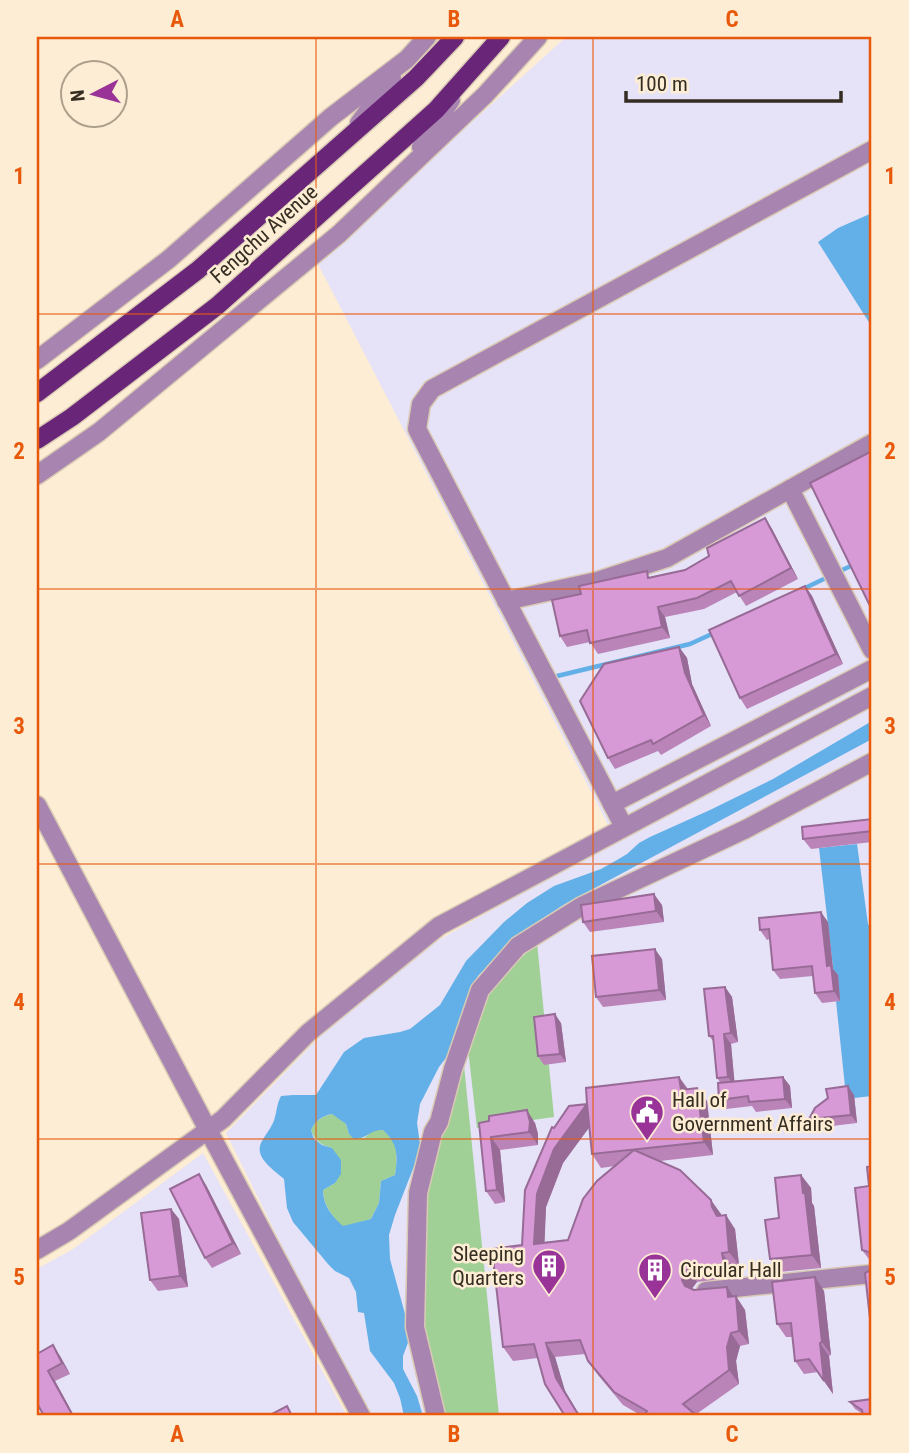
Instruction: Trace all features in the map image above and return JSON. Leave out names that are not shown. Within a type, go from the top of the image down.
[{"type":"main road","name":"Fengchu Avenue","points":[[37,393],[198,270],[416,78],[455,37]]},
{"type":"main road","name":"Fengchu Avenue","points":[[37,440],[72,417],[217,306],[436,110],[501,37]]},
{"type":"street","points":[[37,360],[169,259],[331,117],[407,58],[428,37]]},
{"type":"street","points":[[37,475],[99,432],[339,234],[485,95],[538,37]]},
{"type":"street","points":[[343,144],[407,58]]},
{"type":"street","points":[[406,171],[468,74]]},
{"type":"street","points":[[624,827],[417,429],[421,404],[432,389],[872,150]]},
{"type":"street","points":[[506,601],[597,581],[667,558],[872,443]]},
{"type":"street","points":[[790,489],[872,650]]},
{"type":"street","points":[[612,804],[872,669]]},
{"type":"street","points":[[37,1250],[69,1231],[223,1119],[308,1032],[439,926],[872,696]]},
{"type":"street","points":[[436,1416],[415,1327],[418,1193],[433,1132],[439,1122],[453,1069],[480,990],[518,946],[582,906],[746,829],[872,762]]},
{"type":"street","points":[[37,804],[360,1416]]},
{"type":"street","points":[[703,1292],[872,1274]]},
{"type":"shaded area","points":[[566,37],[872,37],[872,1416],[370,1416],[329,1341],[226,1133],[384,971],[616,840],[317,262]]},
{"type":"shaded area","points":[[203,1153],[347,1416],[37,1416],[37,1269],[73,1249]]},
{"type":"green space","points":[[537,942],[554,1117],[477,1128],[467,1040],[490,989]]},
{"type":"green space","points":[[462,1045],[499,1416],[436,1416],[415,1327],[418,1193]]},
{"type":"green space","points":[[333,1114],[346,1124],[349,1134],[364,1138],[374,1130],[383,1130],[394,1143],[397,1161],[395,1175],[381,1181],[379,1203],[371,1219],[343,1227],[329,1210],[323,1195],[323,1190],[335,1183],[332,1148],[319,1142],[311,1130],[320,1119]]},
{"type":"water","points":[[872,213],[872,327],[818,242],[838,228]]},
{"type":"water","points":[[872,721],[872,739],[565,904],[510,942],[478,976],[469,992],[449,1054],[439,1067],[420,1104],[417,1123],[420,1144],[418,1156],[389,1235],[390,1259],[408,1325],[409,1340],[403,1356],[403,1369],[417,1396],[423,1416],[404,1416],[394,1383],[370,1351],[364,1313],[358,1312],[356,1292],[349,1278],[328,1264],[293,1222],[287,1208],[284,1179],[260,1154],[261,1143],[273,1123],[281,1096],[316,1095],[344,1052],[364,1038],[410,1029],[440,1005],[466,961],[527,903],[554,886],[601,869],[650,837],[773,779]],"holes":[[[332,1114],[346,1124],[354,1139],[383,1130],[394,1145],[396,1162],[395,1175],[381,1181],[379,1203],[371,1219],[343,1226],[329,1210],[323,1190],[335,1183],[341,1174],[341,1160],[332,1148],[314,1139],[311,1130],[320,1119]]]},
{"type":"water","points":[[857,844],[868,924],[872,930],[872,1096],[854,1098],[846,1096],[836,1001],[840,1001],[834,976],[819,848]]},
{"type":"building","points":[[872,451],[872,610],[810,483]]},
{"type":"building","points":[[765,518],[791,568],[739,596],[731,581],[697,598],[658,607],[662,627],[590,643],[587,630],[560,636],[552,600],[581,594],[579,586],[647,571],[648,578],[685,570],[709,556],[707,548]]},
{"type":"building","points":[[805,586],[836,654],[740,698],[709,630]]},
{"type":"building","points":[[679,647],[685,673],[704,715],[653,744],[651,740],[608,758],[580,701],[604,664]]},
{"type":"building","points":[[872,819],[872,831],[803,839],[802,827]]},
{"type":"building","points":[[654,894],[656,911],[583,922],[581,905]]},
{"type":"building","points":[[821,912],[827,966],[831,965],[834,991],[815,993],[812,966],[773,970],[769,929],[760,930],[759,918]]},
{"type":"building","points":[[655,949],[659,990],[596,997],[592,956]]},
{"type":"building","points":[[725,987],[731,1033],[724,1034],[728,1077],[717,1078],[713,1036],[709,1036],[704,989]]},
{"type":"building","points":[[555,1014],[560,1054],[538,1056],[534,1017]]},
{"type":"building","name":"Hall of Government Affairs","points":[[679,1077],[681,1090],[697,1088],[704,1142],[592,1154],[586,1088]]},
{"type":"building","points":[[783,1077],[785,1099],[749,1102],[748,1096],[719,1100],[718,1083]]},
{"type":"building","points":[[848,1086],[851,1115],[809,1119],[815,1108],[828,1098],[826,1089]]},
{"type":"building","name":"Circular Hall","points":[[587,1104],[554,1149],[537,1194],[534,1244],[568,1240],[583,1199],[597,1181],[634,1150],[680,1170],[711,1200],[717,1216],[726,1215],[729,1252],[722,1253],[724,1264],[688,1269],[682,1280],[685,1286],[694,1290],[727,1287],[728,1297],[736,1296],[739,1331],[731,1333],[727,1347],[729,1370],[683,1404],[697,1416],[644,1416],[647,1411],[614,1392],[588,1361],[580,1340],[546,1343],[556,1378],[580,1416],[565,1416],[545,1384],[534,1344],[503,1347],[492,1249],[522,1245],[525,1190],[552,1127],[554,1128],[569,1106]]},
{"type":"building","points":[[527,1110],[529,1132],[491,1137],[497,1190],[486,1191],[479,1123],[489,1121],[489,1116]]},
{"type":"building","points":[[872,1166],[872,1257],[869,1252],[862,1250],[855,1188],[869,1186],[867,1167]]},
{"type":"building","points":[[199,1174],[233,1243],[205,1258],[170,1189]]},
{"type":"building","points":[[801,1175],[812,1255],[770,1259],[765,1220],[779,1218],[775,1178]]},
{"type":"building","points":[[171,1209],[180,1276],[150,1280],[141,1213]]},
{"type":"building","points":[[872,1268],[872,1337],[865,1273]]},
{"type":"building","points":[[815,1277],[824,1381],[809,1359],[795,1361],[791,1323],[777,1324],[772,1282]]},
{"type":"building","points":[[53,1345],[62,1363],[48,1371],[73,1416],[44,1416],[37,1403],[37,1354]]},
{"type":"building","points":[[872,1399],[872,1416],[863,1416],[862,1410],[850,1402]]},
{"type":"building","points":[[287,1406],[292,1416],[273,1416],[272,1414]]},
{"type":"waterway","points":[[838,572],[855,564]]},
{"type":"waterway","points":[[803,589],[830,576]]},
{"type":"waterway","points":[[553,677],[690,644],[714,633]]},
{"type":"place","name":"Hall of Government Affairs","points":[[647,1142]]},
{"type":"place","name":"Sleeping Quarters","points":[[549,1296]]},
{"type":"place","name":"Circular Hall","points":[[655,1300]]}]
